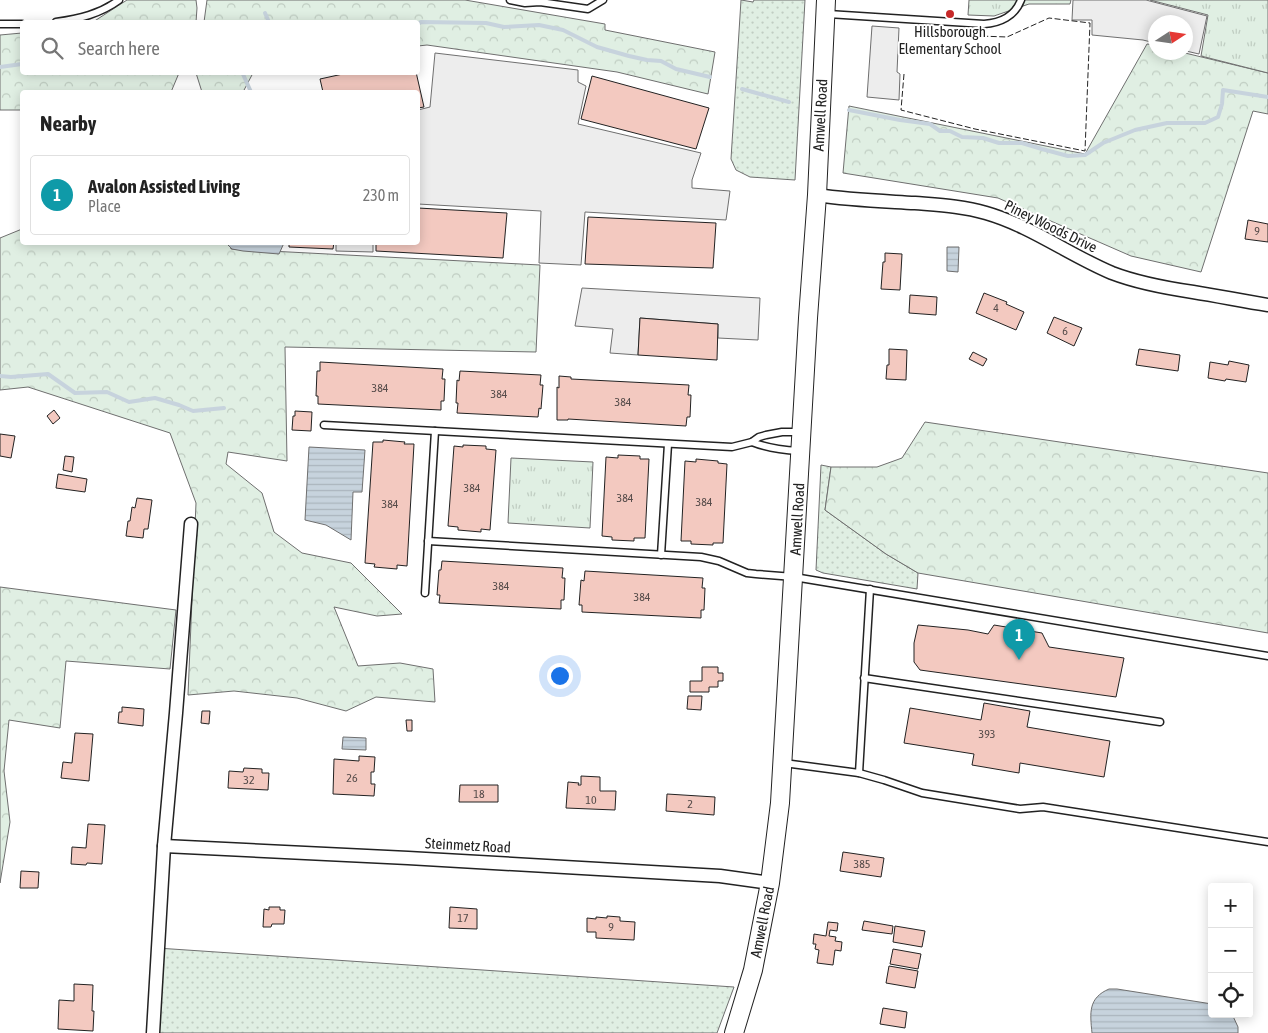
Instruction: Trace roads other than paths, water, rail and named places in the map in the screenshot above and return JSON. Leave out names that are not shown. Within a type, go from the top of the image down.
[{"type":"main road","name":"Amwell Road","points":[[734,1033],[752,970],[770,883],[780,803],[826,7]]},
{"type":"street","name":"Piney Woods Drive","points":[[816,195],[840,199],[949,205],[972,209],[1038,234],[1114,274],[1169,288],[1268,305]]},
{"type":"street","points":[[153,1033],[164,846],[191,524]]},
{"type":"street","name":"Steinmetz Road","points":[[164,846],[720,876],[770,883]]},
{"type":"lane","points":[[70,20],[96,14],[119,0]]},
{"type":"lane","points":[[510,0],[588,9],[603,0]]},
{"type":"lane","points":[[826,7],[994,24],[1003,20],[1015,10],[1021,0]]},
{"type":"lane","points":[[0,24],[20,24]]},
{"type":"lane","points":[[324,425],[732,447],[752,442],[766,435],[782,432],[802,432]]},
{"type":"lane","points":[[425,593],[435,431]]},
{"type":"lane","points":[[752,442],[776,449],[801,451]]},
{"type":"lane","points":[[661,555],[668,444]]},
{"type":"lane","points":[[428,541],[700,557],[719,561],[747,573],[794,577],[870,589],[1268,656]]},
{"type":"lane","points":[[859,774],[870,589]]},
{"type":"lane","points":[[864,678],[1160,722]]},
{"type":"lane","points":[[783,763],[859,774],[922,793],[1020,809],[1044,807],[1268,842]]},
{"type":"waterway","points":[[265,13],[268,20]]},
{"type":"waterway","points":[[420,23],[486,23],[504,27],[539,25],[563,30],[597,47],[647,60],[661,61],[676,69],[710,77]]},
{"type":"waterway","points":[[0,67],[20,64]]},
{"type":"waterway","points":[[243,75],[250,90]]},
{"type":"waterway","points":[[742,89],[789,102]]},
{"type":"waterway","points":[[849,110],[930,124],[940,131],[950,131],[962,137],[983,138],[999,143],[1022,143],[1068,156],[1085,155],[1103,143],[1135,130],[1167,123],[1205,123],[1218,117],[1222,104],[1223,90],[1268,97]]},
{"type":"waterway","points":[[0,376],[48,374],[75,393],[107,392],[129,402],[155,398],[193,411],[224,408]]},
{"type":"place","name":"Hillsborough Elementary School","points":[[950,14]]},
{"type":"place","name":"Avalon Assisted Living","points":[[1019,660]]}]
